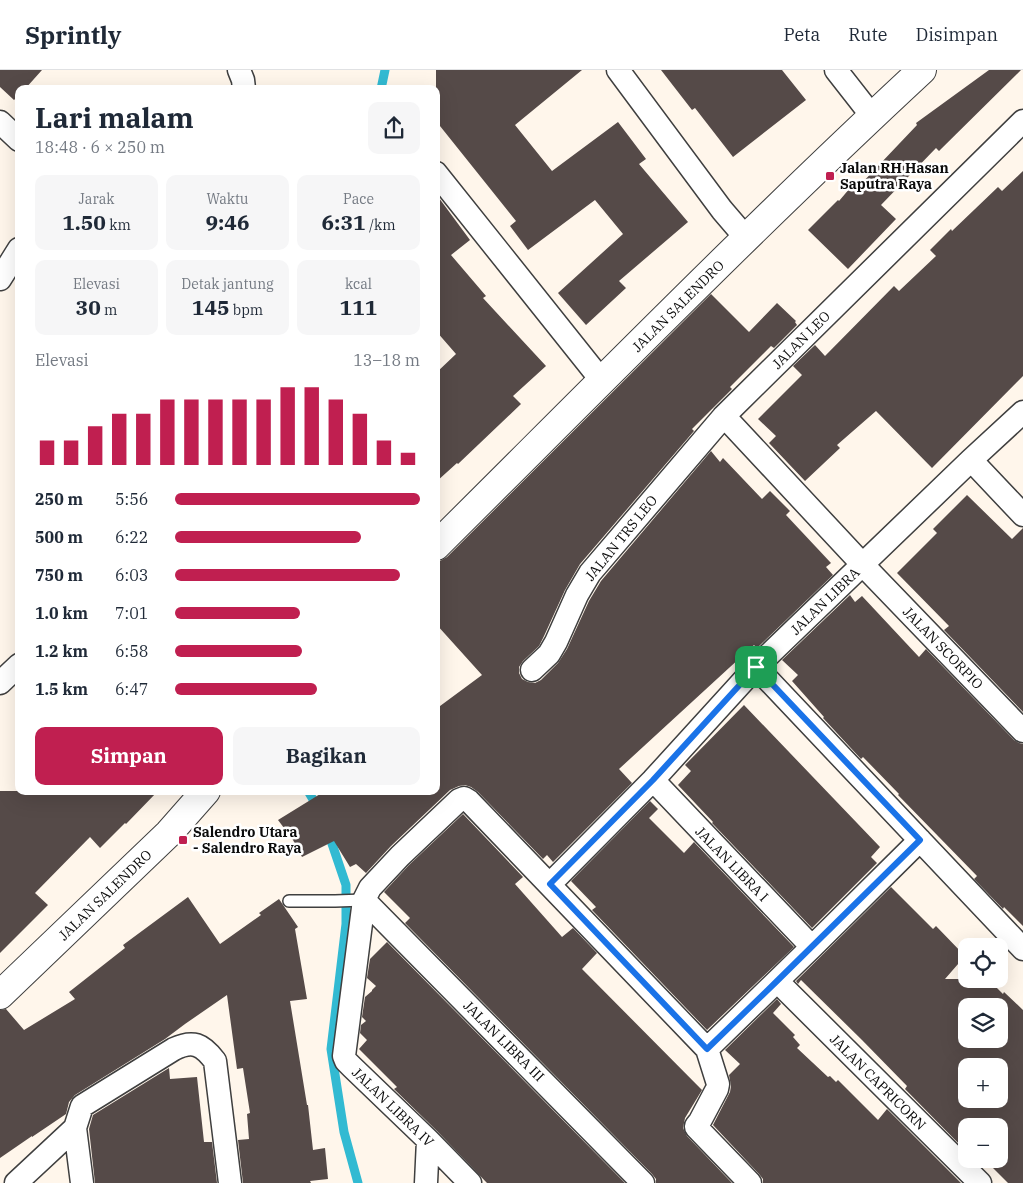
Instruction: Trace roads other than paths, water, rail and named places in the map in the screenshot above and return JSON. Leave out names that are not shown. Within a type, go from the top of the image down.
[{"type":"street","points":[[239,70],[244,85]]},
{"type":"street","points":[[618,70],[722,210],[746,238]]},
{"type":"street","points":[[836,70],[872,116]]},
{"type":"street","name":"JALAN SALENDRO","points":[[440,542],[746,238],[922,70]]},
{"type":"street","name":"JALAN LEO","points":[[724,416],[1023,121]]},
{"type":"street","points":[[440,178],[602,381]]},
{"type":"street","points":[[0,279],[15,255]]},
{"type":"street","name":"JALAN LIBRA","points":[[550,884],[653,780],[756,667],[1023,412]]},
{"type":"street","points":[[724,416],[863,565]]},
{"type":"street","name":"JALAN TRS LEO","points":[[532,670],[549,654],[577,595],[590,573],[724,416]]},
{"type":"street","points":[[971,460],[1023,515]]},
{"type":"street","name":"JALAN SCORPIO","points":[[863,565],[1023,731]]},
{"type":"street","points":[[756,667],[1023,949]]},
{"type":"street","points":[[0,683],[15,669]]},
{"type":"street","name":"JALAN LIBRA I","points":[[653,780],[812,947]]},
{"type":"street","name":"JALAN SALENDRO","points":[[0,995],[169,833],[202,795]]},
{"type":"street","points":[[358,900],[400,856],[459,800],[464,798],[470,801],[707,1049],[718,1084],[717,1090],[696,1128],[750,1183]]},
{"type":"street","points":[[707,1049],[920,840]]},
{"type":"street","name":"JALAN LIBRA IV","points":[[358,900],[344,1056],[346,1061],[470,1183]]},
{"type":"street","name":"JALAN LIBRA III","points":[[358,900],[643,1183]]},
{"type":"street","name":"JALAN CAPRICORN","points":[[777,981],[980,1183]]},
{"type":"street","points":[[82,1183],[75,1128],[82,1106],[174,1049],[193,1043],[204,1049],[214,1061],[230,1183]]},
{"type":"street","points":[[16,1183],[75,1128]]},
{"type":"street","points":[[426,1183],[428,1140]]},
{"type":"lane","points":[[290,901],[358,900]]},
{"type":"waterway","points":[[382,85],[385,70]]},
{"type":"waterway","points":[[310,795],[318,808]]},
{"type":"waterway","points":[[328,832],[346,885],[346,924],[331,1049],[344,1132],[358,1183]]},
{"type":"place","name":"Jalan RH Hasan Saputra Raya","points":[[830,176]]},
{"type":"place","name":"Salendro Utara - Salendro Raya","points":[[183,840]]}]
